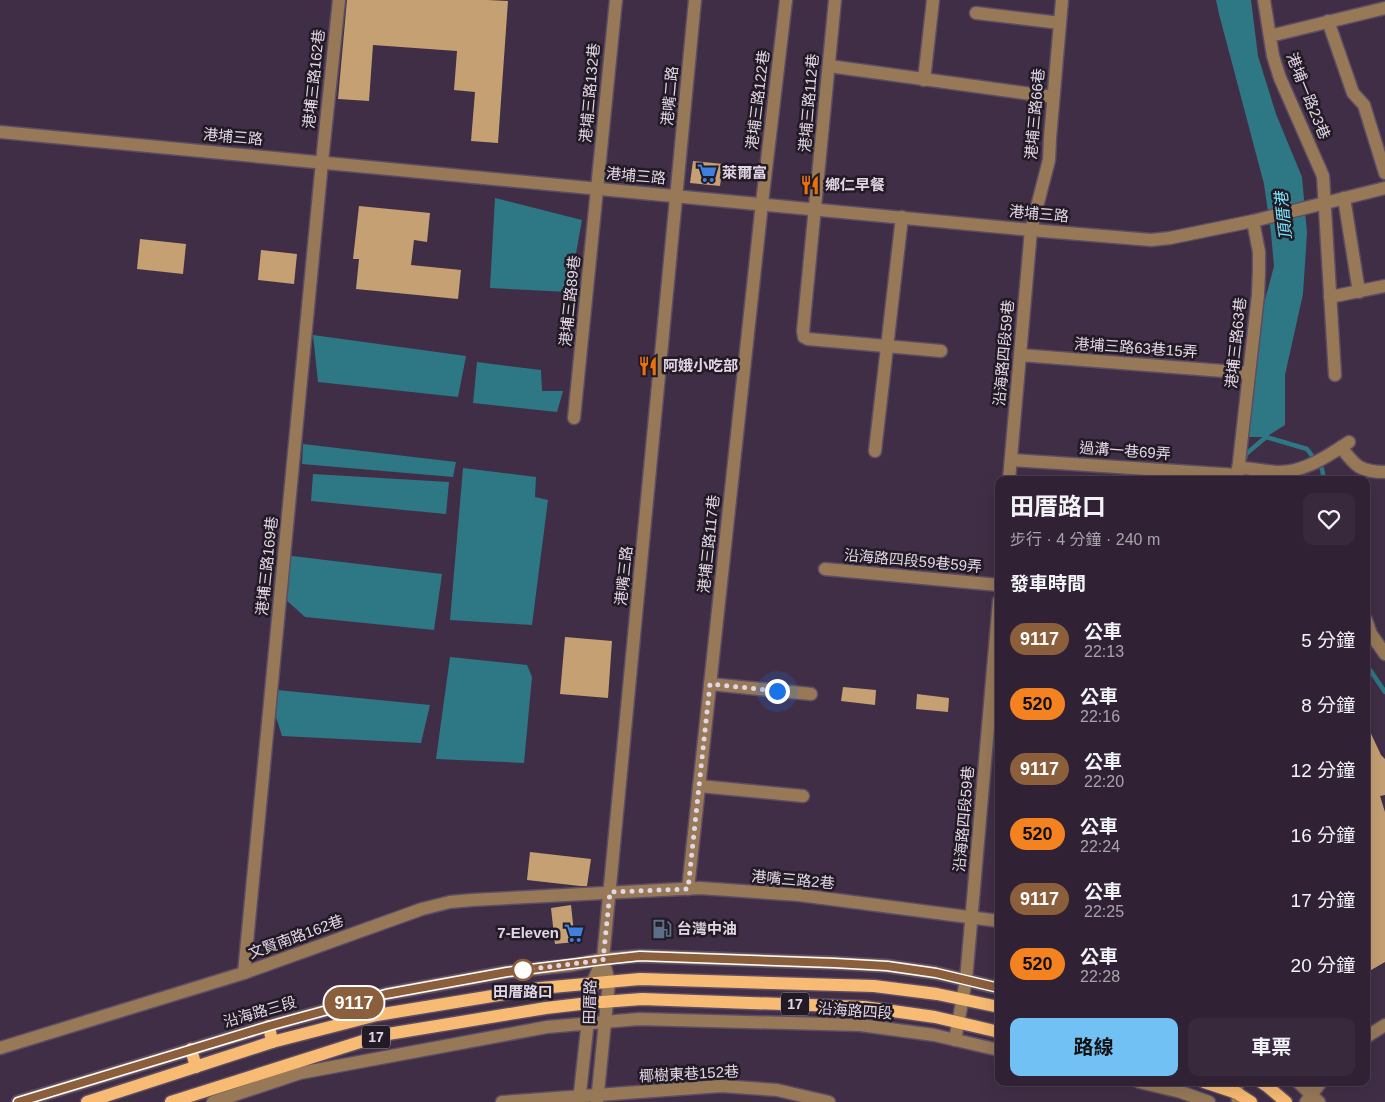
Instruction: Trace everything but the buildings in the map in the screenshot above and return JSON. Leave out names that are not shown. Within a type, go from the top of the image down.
[{"type":"main road","name":"沿海路四段","points":[[592,984],[640,979],[874,986],[937,994],[995,1006]]},
{"type":"main road","name":"17","points":[[87,1102],[272,1042],[378,1015],[541,988],[592,984]]},
{"type":"main road","name":"沿海路四段","points":[[589,1003],[642,999],[864,1007],[935,1018],[995,1031]]},
{"type":"main road","name":"17","points":[[171,1102],[382,1035],[546,1008],[589,1003]]},
{"type":"main road","points":[[269,1026],[272,1042]]},
{"type":"main road","points":[[191,1049],[196,1067]]},
{"type":"main road","points":[[1216,1086],[1237,1093],[1251,1102]]},
{"type":"main road","points":[[1267,1086],[1286,1102]]},
{"type":"street","name":"港埔三路162巷","points":[[322,162],[339,0]]},
{"type":"street","name":"港埔三路132巷","points":[[598,188],[616,0]]},
{"type":"street","name":"港嘴二路","points":[[677,196],[695,0]]},
{"type":"street","name":"港埔三路122巷","points":[[762,203],[786,0]]},
{"type":"street","name":"港埔三路112巷","points":[[835,0],[803,332],[804,337],[808,339],[887,346]]},
{"type":"street","points":[[924,80],[933,0]]},
{"type":"street","name":"港埔三路66巷","points":[[1031,230],[1049,160],[1062,0]]},
{"type":"street","name":"港埔一路23巷","points":[[1264,0],[1280,78],[1323,176],[1335,374]]},
{"type":"street","points":[[1270,36],[1385,8]]},
{"type":"street","points":[[976,13],[1060,23]]},
{"type":"street","points":[[1328,21],[1353,92],[1364,105],[1385,172]]},
{"type":"street","points":[[828,66],[1053,98]]},
{"type":"street","name":"港埔三路","points":[[0,132],[1151,240],[1170,238],[1253,221],[1325,203]]},
{"type":"street","name":"港埔三路169巷","points":[[244,973],[322,162]]},
{"type":"street","name":"港埔三路89巷","points":[[574,418],[598,188]]},
{"type":"street","points":[[1325,203],[1385,188]]},
{"type":"street","name":"港嘴三路","points":[[603,960],[677,196]]},
{"type":"street","points":[[1344,198],[1359,292]]},
{"type":"street","name":"港埔三路117巷","points":[[688,889],[762,203]]},
{"type":"street","points":[[875,451],[902,217]]},
{"type":"street","name":"港埔三路63巷","points":[[1239,473],[1259,271],[1259,252],[1253,221]]},
{"type":"street","name":"沿海路四段59巷","points":[[1009,476],[1031,230]]},
{"type":"street","points":[[1330,297],[1385,286]]},
{"type":"street","points":[[887,346],[941,351]]},
{"type":"street","name":"港埔三路63巷15弄","points":[[1020,355],[1249,373]]},
{"type":"street","name":"過溝一巷69弄","points":[[1011,460],[1239,473],[1278,472],[1293,471],[1312,463],[1340,447],[1363,474]]},
{"type":"street","points":[[1363,474],[1385,472]]},
{"type":"street","name":"沿海路四段59巷59弄","points":[[825,569],[995,585]]},
{"type":"street","points":[[1370,631],[1385,654]]},
{"type":"street","name":"沿海路四段59巷","points":[[955,1040],[966,980],[995,648]]},
{"type":"street","points":[[710,684],[811,694]]},
{"type":"street","points":[[986,753],[995,754]]},
{"type":"street","points":[[699,786],[803,796]]},
{"type":"street","name":"港嘴三路2巷","points":[[610,892],[700,888],[799,895],[995,920]]},
{"type":"street","name":"文賢南路162巷","points":[[0,1048],[244,973],[422,909],[450,902],[610,892]]},
{"type":"street","points":[[603,960],[640,956],[887,966],[936,973],[995,987]]},
{"type":"street","name":"田厝路","points":[[597,1099],[610,982],[603,960]]},
{"type":"street","name":"田厝路","points":[[579,1100],[592,984],[603,960]]},
{"type":"street","name":"沿海路三段","points":[[18,1102],[269,1026],[386,994],[507,972],[603,960]]},
{"type":"street","name":"沿海路四段","points":[[587,1023],[639,1019],[860,1025],[934,1035],[995,1049]]},
{"type":"street","points":[[213,1102],[300,1073],[547,1027],[587,1023]]},
{"type":"street","points":[[1370,1034],[1385,1025]]},
{"type":"street","name":"椰樹東巷152巷","points":[[502,1102],[597,1099],[722,1086],[777,1090],[829,1102]]},
{"type":"street","points":[[1156,1086],[1181,1092],[1209,1102]]},
{"type":"street","points":[[1301,1086],[1312,1100],[1319,1086]]},
{"type":"water","name":"頂厝港","points":[[1216,0],[1251,0],[1258,56],[1276,114],[1302,177],[1307,233],[1303,294],[1285,375],[1285,425],[1266,437],[1246,437],[1250,357],[1274,266],[1271,233],[1264,184]]},
{"type":"water","points":[[495,198],[582,220],[569,292],[490,288]]},
{"type":"water","points":[[313,335],[466,356],[458,397],[318,382]]},
{"type":"water","points":[[477,362],[541,370],[542,391],[563,391],[557,412],[473,403]]},
{"type":"water","points":[[303,444],[456,462],[453,477],[302,464]]},
{"type":"water","points":[[463,468],[536,477],[535,497],[548,500],[532,625],[450,620]]},
{"type":"water","points":[[313,474],[449,482],[446,514],[311,501]]},
{"type":"water","points":[[284,555],[442,574],[434,630],[305,617],[285,599]]},
{"type":"water","points":[[450,657],[527,665],[532,677],[524,763],[436,759]]},
{"type":"water","points":[[277,690],[430,705],[421,743],[282,736],[275,714]]},
{"type":"waterway","points":[[1245,459],[1246,454],[1266,437],[1307,449],[1322,469],[1323,476]]},
{"type":"waterway","points":[[1244,476],[1245,469]]},
{"type":"waterway","points":[[1370,670],[1385,692]]},
{"type":"bus line","name":"9117","points":[[18,1102],[269,1026],[386,994],[507,972],[603,960],[640,956],[887,966],[936,973],[995,987]]},
{"type":"place","name":"萊爾富","points":[[707,173]]},
{"type":"place","name":"鄉仁早餐","points":[[810,185]]},
{"type":"place","name":"阿娥小吃部","points":[[648,366]]},
{"type":"place","name":"台灣中油","points":[[662,929]]},
{"type":"place","name":"7-Eleven","points":[[574,933]]},
{"type":"place","name":"田厝路口","points":[[523,970]]},
{"type":"route","points":[[523,970],[603,960],[610,892],[688,889],[710,684],[777,691]]}]
